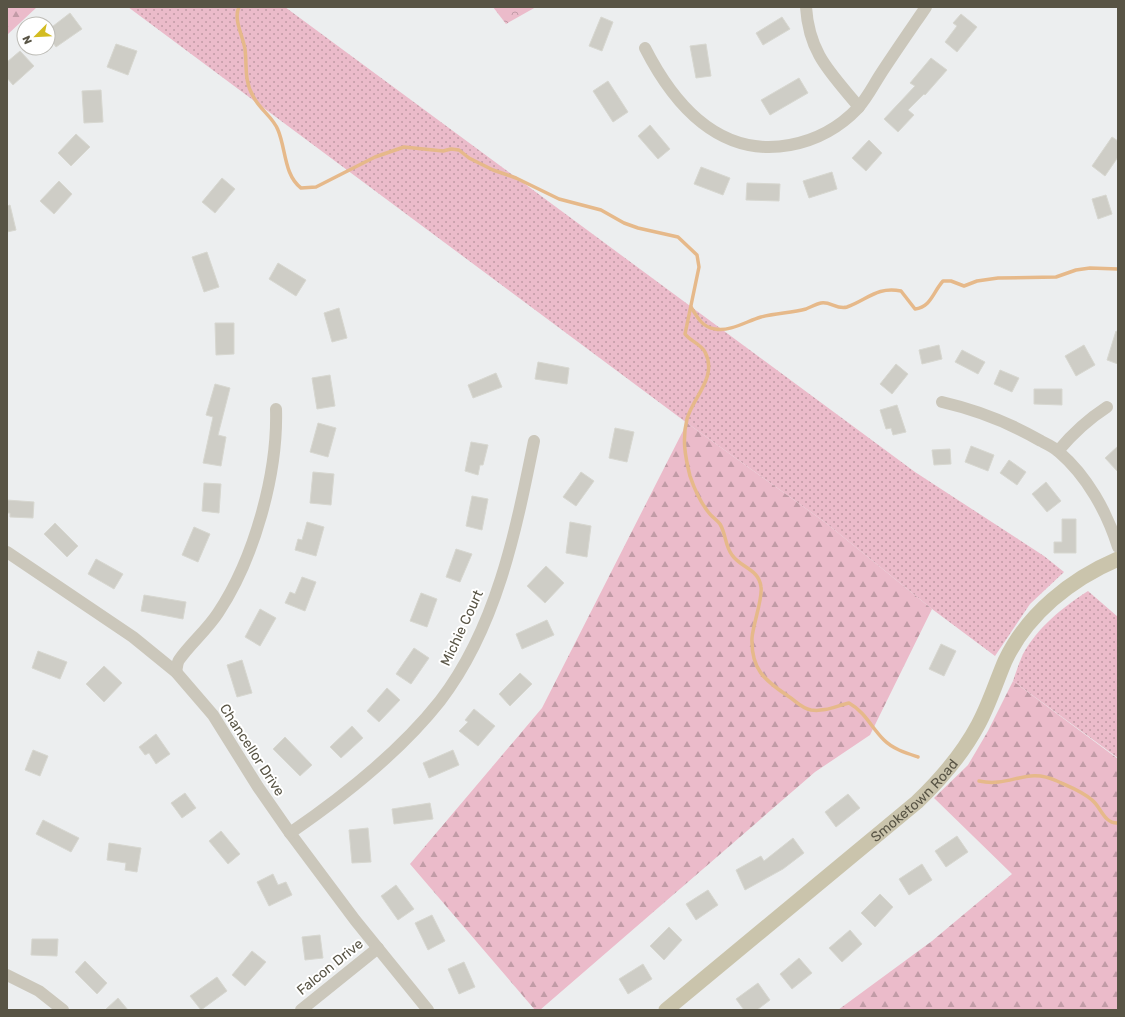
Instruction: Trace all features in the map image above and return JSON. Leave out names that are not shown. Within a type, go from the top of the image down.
[{"type":"main road","name":"Smoketown Road","points":[[666,1010],[917,802],[950,767],[977,727],[1006,660],[1031,622],[1043,608],[1079,579],[1099,567],[1118,559]]},
{"type":"street","points":[[806,7],[808,29],[814,49],[822,62],[858,107]]},
{"type":"street","points":[[645,48],[667,86],[696,117],[714,133],[745,145],[778,147],[804,142],[831,130],[858,107],[926,7]]},
{"type":"street","points":[[942,402],[969,408],[1000,420],[1058,451],[1090,487],[1104,512],[1118,546]]},
{"type":"street","points":[[1058,451],[1074,432],[1088,419],[1106,407]]},
{"type":"street","points":[[176,672],[179,661],[202,635],[218,613],[231,591],[244,562],[257,526],[270,479],[276,450],[276,409]]},
{"type":"street","name":"Michie Court","points":[[290,833],[320,813],[392,752],[416,729],[454,680],[473,647],[498,586],[522,503],[534,441]]},
{"type":"street","name":"Chancellor Drive","points":[[7,552],[133,636],[176,672],[213,715],[258,787],[290,833],[378,948],[428,1010]]},
{"type":"street","name":"Falcon Drive","points":[[301,1010],[378,948]]},
{"type":"street","points":[[7,975],[39,991],[63,1010]]},
{"type":"green space","points":[[7,7],[37,7],[27,16],[16,16],[16,27],[7,35]]},
{"type":"green space","points":[[128,7],[285,7],[915,472],[1044,556],[1064,572],[1030,604],[995,656],[932,609],[826,523],[687,423]]},
{"type":"green space","points":[[493,7],[536,7],[506,24]]},
{"type":"green space","points":[[687,423],[826,523],[932,609],[870,735],[815,772],[540,1010],[535,1010],[410,864],[542,708]]},
{"type":"green space","points":[[1088,591],[1118,617],[1118,758],[1013,681],[1023,654],[1036,635],[1060,611]]},
{"type":"green space","points":[[1013,681],[1118,759],[1118,1010],[838,1010],[932,941],[1012,874],[934,798],[968,765],[988,731]]},
{"type":"building","points":[[70,13],[82,29],[56,47],[56,24]]},
{"type":"building","points":[[961,14],[977,27],[957,52],[945,42],[957,26],[953,23]]},
{"type":"building","points":[[601,17],[613,22],[602,51],[589,46]]},
{"type":"building","points":[[782,17],[790,29],[763,45],[756,33]]},
{"type":"building","points":[[116,44],[137,51],[128,75],[107,67]]},
{"type":"building","points":[[706,44],[711,76],[696,78],[690,46]]},
{"type":"building","points":[[16,54],[16,56],[25,56],[34,66],[13,85],[7,78],[7,62]]},
{"type":"building","points":[[931,58],[947,70],[925,95],[924,94],[908,110],[914,115],[898,132],[884,119],[915,86],[910,83]]},
{"type":"building","points":[[799,78],[808,93],[770,115],[761,100]]},
{"type":"building","points":[[608,81],[628,112],[613,122],[593,91]]},
{"type":"building","points":[[101,90],[103,122],[84,123],[82,91]]},
{"type":"building","points":[[650,125],[670,149],[658,159],[638,136]]},
{"type":"building","points":[[76,134],[90,147],[71,166],[58,153]]},
{"type":"building","points":[[1112,137],[1118,141],[1118,157],[1105,176],[1092,166]]},
{"type":"building","points":[[869,140],[882,153],[866,171],[852,158]]},
{"type":"building","points":[[701,167],[730,178],[723,195],[694,184]]},
{"type":"building","points":[[832,172],[837,189],[809,198],[803,181]]},
{"type":"building","points":[[222,178],[235,189],[215,213],[202,202]]},
{"type":"building","points":[[59,181],[72,194],[54,214],[40,201]]},
{"type":"building","points":[[747,183],[780,184],[779,201],[746,200]]},
{"type":"building","points":[[1106,195],[1112,214],[1098,219],[1092,199]]},
{"type":"building","points":[[10,205],[16,230],[7,232],[7,206]]},
{"type":"building","points":[[207,252],[219,287],[204,292],[192,257]]},
{"type":"building","points":[[278,263],[306,280],[296,296],[269,279]]},
{"type":"building","points":[[339,308],[347,338],[332,342],[324,313]]},
{"type":"building","points":[[215,323],[234,323],[234,354],[216,355]]},
{"type":"building","points":[[1116,331],[1118,332],[1118,364],[1107,360]]},
{"type":"building","points":[[939,345],[942,359],[922,364],[919,350]]},
{"type":"building","points":[[1084,345],[1095,365],[1076,376],[1065,356]]},
{"type":"building","points":[[962,350],[985,362],[978,374],[955,362]]},
{"type":"building","points":[[538,362],[569,368],[567,384],[535,379]]},
{"type":"building","points":[[896,364],[908,374],[892,394],[880,384]]},
{"type":"building","points":[[1000,370],[1019,378],[1012,392],[994,384]]},
{"type":"building","points":[[496,373],[502,387],[473,398],[468,385]]},
{"type":"building","points":[[330,375],[335,406],[317,409],[312,378]]},
{"type":"building","points":[[215,384],[230,388],[218,435],[226,437],[221,466],[203,463],[213,417],[206,415]]},
{"type":"building","points":[[1034,389],[1062,389],[1062,405],[1034,404]]},
{"type":"building","points":[[897,405],[906,432],[893,435],[891,428],[886,429],[880,410]]},
{"type":"building","points":[[318,423],[336,428],[328,457],[310,452]]},
{"type":"building","points":[[615,428],[634,432],[627,462],[609,458]]},
{"type":"building","points":[[471,442],[488,445],[483,465],[480,465],[478,475],[465,471]]},
{"type":"building","points":[[971,446],[994,455],[988,471],[965,462]]},
{"type":"building","points":[[1118,446],[1118,472],[1105,458]]},
{"type":"building","points":[[950,449],[951,464],[934,465],[932,450]]},
{"type":"building","points":[[1009,460],[1026,472],[1017,485],[1000,473]]},
{"type":"building","points":[[313,472],[334,474],[331,505],[310,503]]},
{"type":"building","points":[[581,472],[594,481],[576,506],[563,497]]},
{"type":"building","points":[[1046,482],[1061,501],[1047,512],[1032,494]]},
{"type":"building","points":[[204,483],[221,484],[219,513],[202,511]]},
{"type":"building","points":[[472,496],[488,499],[482,530],[466,526]]},
{"type":"building","points":[[7,500],[34,502],[33,518],[10,517],[10,513],[7,513]]},
{"type":"building","points":[[1062,519],[1076,519],[1076,553],[1054,553],[1054,542],[1062,542]]},
{"type":"building","points":[[307,522],[324,527],[316,556],[295,550],[298,539],[302,540]]},
{"type":"building","points":[[570,522],[591,526],[587,557],[566,553]]},
{"type":"building","points":[[55,523],[78,546],[67,557],[44,534]]},
{"type":"building","points":[[194,527],[210,534],[198,562],[182,555]]},
{"type":"building","points":[[456,549],[472,554],[460,582],[446,577]]},
{"type":"building","points":[[96,559],[123,574],[114,589],[88,574]]},
{"type":"building","points":[[546,566],[564,583],[545,603],[527,586]]},
{"type":"building","points":[[302,577],[316,582],[305,611],[285,603],[290,592],[295,594]]},
{"type":"building","points":[[421,593],[437,599],[427,627],[410,621]]},
{"type":"building","points":[[144,595],[186,602],[183,619],[141,611]]},
{"type":"building","points":[[260,609],[276,618],[260,646],[245,637]]},
{"type":"building","points":[[547,620],[554,635],[522,649],[516,634]]},
{"type":"building","points":[[941,644],[956,651],[944,676],[929,669]]},
{"type":"building","points":[[414,648],[429,658],[411,684],[396,674]]},
{"type":"building","points":[[38,651],[67,662],[60,679],[32,668]]},
{"type":"building","points":[[242,660],[252,693],[237,697],[227,665]]},
{"type":"building","points":[[104,666],[122,683],[104,702],[86,684]]},
{"type":"building","points":[[520,673],[532,684],[510,706],[499,694]]},
{"type":"building","points":[[387,688],[400,700],[379,722],[367,711]]},
{"type":"building","points":[[474,709],[495,726],[478,746],[459,731],[468,722],[465,720]]},
{"type":"building","points":[[352,726],[363,738],[341,758],[330,747]]},
{"type":"building","points":[[156,734],[170,754],[156,764],[149,753],[145,755],[139,747]]},
{"type":"building","points":[[285,737],[312,765],[300,776],[273,749]]},
{"type":"building","points":[[33,750],[48,756],[40,776],[25,770]]},
{"type":"building","points":[[453,750],[459,765],[429,778],[423,763]]},
{"type":"building","points":[[185,793],[196,808],[182,818],[171,803]]},
{"type":"building","points":[[848,794],[860,808],[836,827],[825,812]]},
{"type":"building","points":[[430,803],[433,819],[394,824],[392,809]]},
{"type":"building","points":[[43,820],[79,838],[71,852],[36,834]]},
{"type":"building","points":[[368,828],[371,862],[352,863],[349,830]]},
{"type":"building","points":[[221,831],[240,854],[228,864],[209,841]]},
{"type":"building","points":[[957,836],[968,852],[946,867],[935,851]]},
{"type":"building","points":[[793,838],[804,853],[783,869],[745,890],[736,870],[761,856],[764,861]]},
{"type":"building","points":[[109,843],[141,848],[137,872],[125,870],[126,863],[107,860]]},
{"type":"building","points":[[922,864],[932,880],[909,895],[899,879]]},
{"type":"building","points":[[273,874],[278,885],[286,882],[292,895],[269,906],[257,882]]},
{"type":"building","points":[[396,885],[414,909],[398,920],[381,896]]},
{"type":"building","points":[[708,890],[718,905],[696,920],[686,904]]},
{"type":"building","points":[[880,894],[893,907],[875,927],[861,913]]},
{"type":"building","points":[[432,915],[445,941],[428,950],[415,923]]},
{"type":"building","points":[[669,927],[682,940],[664,960],[650,946]]},
{"type":"building","points":[[850,930],[862,944],[842,962],[829,948]]},
{"type":"building","points":[[320,935],[323,958],[305,960],[302,937]]},
{"type":"building","points":[[32,939],[58,939],[57,956],[31,955]]},
{"type":"building","points":[[252,951],[266,962],[245,986],[232,975]]},
{"type":"building","points":[[799,958],[812,973],[792,989],[780,974]]},
{"type":"building","points":[[85,961],[107,983],[97,994],[75,972]]},
{"type":"building","points":[[464,962],[475,987],[459,994],[448,969]]},
{"type":"building","points":[[643,964],[652,979],[628,994],[619,979]]},
{"type":"building","points":[[217,977],[227,991],[201,1010],[190,996]]},
{"type":"building","points":[[758,983],[770,1000],[757,1010],[744,1010],[736,999]]},
{"type":"building","points":[[118,998],[128,1010],[105,1010]]},
{"type":"waterway","points":[[239,7],[237,17],[245,49],[248,85],[256,101],[276,125],[281,137],[288,169],[295,183],[301,188],[316,187],[375,157],[404,147],[443,151],[451,149],[459,150],[469,158],[493,170],[516,178],[559,199],[601,210],[624,223],[638,228],[678,237],[697,255],[699,267],[685,334],[703,349],[708,361],[709,370],[703,387],[687,419],[684,441],[690,476],[701,500],[706,509],[720,524],[732,555],[753,572],[760,581],[761,598],[752,638],[752,649],[757,666],[772,685],[801,706],[811,710],[821,710],[849,703],[868,720],[879,735],[891,746],[918,757]]},
{"type":"waterway","points":[[691,307],[703,324],[710,328],[721,330],[732,328],[761,317],[806,309],[821,303],[827,303],[843,308],[872,294],[885,290],[901,291],[915,309],[920,308],[928,302],[943,281],[951,281],[964,286],[977,281],[998,278],[1056,277],[1076,270],[1090,268],[1118,269]]},
{"type":"waterway","points":[[979,781],[1000,782],[1027,776],[1046,777],[1084,794],[1095,803],[1109,821],[1118,823]]}]
